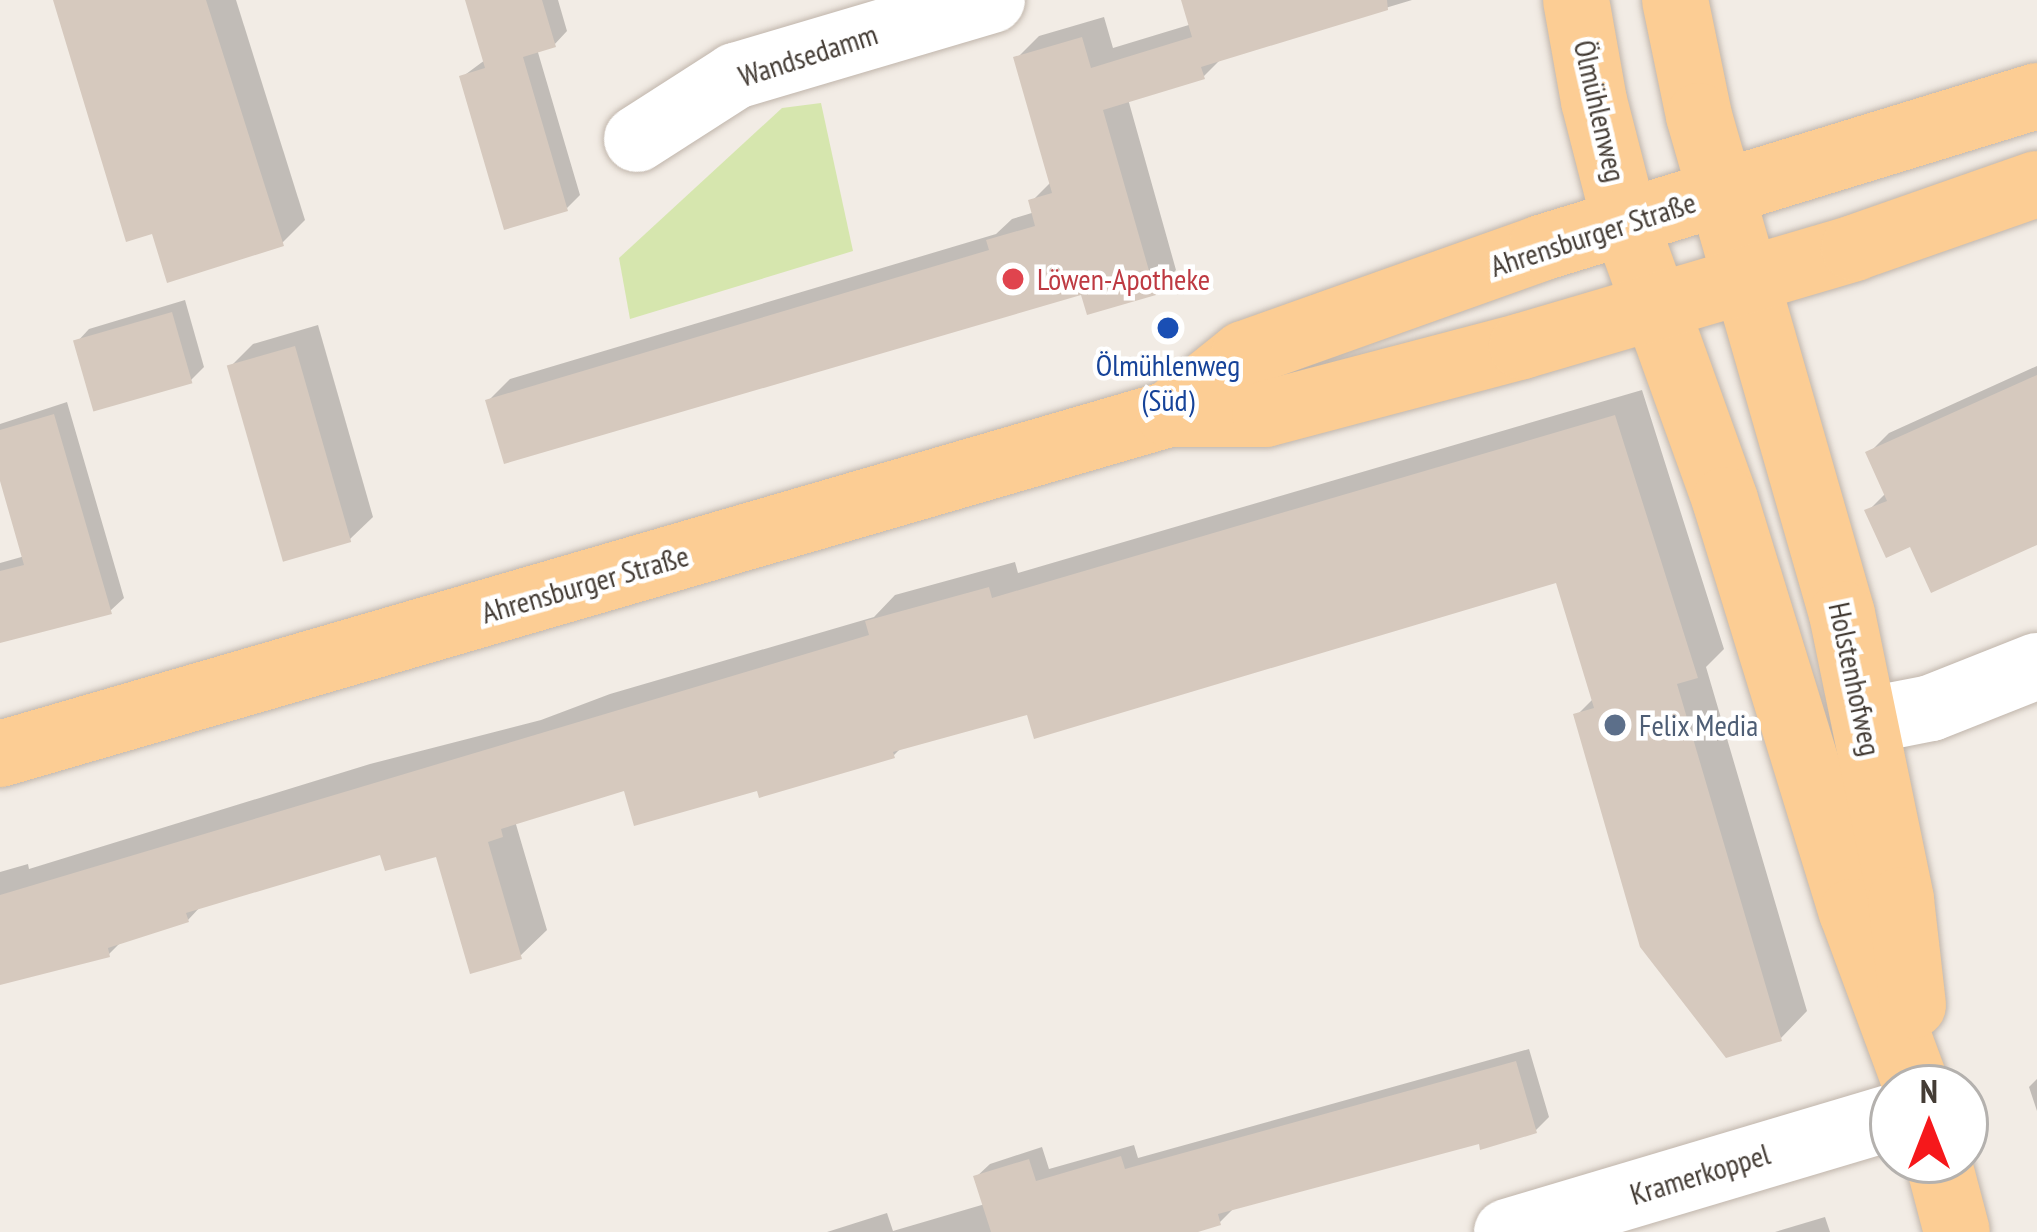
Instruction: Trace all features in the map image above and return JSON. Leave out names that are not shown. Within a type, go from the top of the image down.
[{"type":"main road","name":"Ölmühlenweg","points":[[1576,0],[1594,101],[1625,222],[1656,307]]},
{"type":"main road","points":[[1675,0],[1722,193]]},
{"type":"main road","name":"Ahrensburger Straße","points":[[1169,414],[1244,353],[1625,222],[2037,96]]},
{"type":"main road","name":"Ahrensburger Straße","points":[[0,754],[1169,414],[1265,414],[1656,307],[2037,184]]},
{"type":"main road","name":"Holstenhofweg","points":[[1722,193],[1836,592],[1901,900],[1918,1064]]},
{"type":"main road","name":"Holstenhofweg","points":[[1656,307],[1783,675],[1852,912],[1911,1064]]},
{"type":"main road","points":[[1944,1184],[1957,1232]]},
{"type":"street","name":"Wandsedamm","points":[[637,139],[735,76],[992,0]]},
{"type":"street","points":[[1865,722],[1931,708],[2037,667]]},
{"type":"street","name":"Kramerkoppel","points":[[1507,1232],[1869,1124]]},
{"type":"green space","points":[[821,103],[853,251],[630,319],[619,258],[782,108]]},
{"type":"building","points":[[53,0],[206,0],[284,246],[167,283],[152,234],[126,242]]},
{"type":"building","points":[[465,0],[542,0],[556,47],[523,57],[568,211],[504,230],[459,76],[485,68]]},
{"type":"building","points":[[1181,0],[1387,0],[1388,10],[1201,67],[1205,79],[1103,110],[1156,295],[1087,315],[1081,295],[504,464],[485,400],[989,250],[986,240],[1035,226],[1028,200],[1052,193],[1013,57],[1082,37],[1091,68],[1192,37]]},
{"type":"building","points":[[172,312],[192,383],[93,412],[73,340]]},
{"type":"building","points":[[295,346],[351,542],[283,562],[227,366]]},
{"type":"building","points":[[2037,375],[2037,545],[1931,593],[1910,547],[1886,558],[1864,510],[1887,501],[1865,452]]},
{"type":"building","points":[[54,414],[112,614],[0,643],[0,571],[24,565],[0,481],[0,430]]},
{"type":"building","points":[[1615,415],[1698,678],[1677,684],[1782,1041],[1726,1058],[1640,947],[1573,714],[1594,708],[1556,583],[1034,739],[1027,715],[893,752],[895,758],[759,798],[757,791],[634,826],[624,791],[501,829],[503,837],[488,842],[522,959],[470,974],[436,857],[385,871],[380,855],[186,913],[189,922],[108,948],[110,957],[0,985],[0,895],[869,635],[865,621],[989,587],[992,598]]},
{"type":"building","points":[[1516,1061],[1537,1133],[1480,1150],[1479,1144],[1218,1214],[1221,1225],[1198,1232],[991,1232],[973,1176],[1029,1159],[1036,1181],[1121,1156],[1125,1169]]},
{"type":"place","name":"Löwen-Apotheke","points":[[1013,279]]},
{"type":"place","name":"Ölmühlenweg (Süd)","points":[[1168,328]]},
{"type":"place","name":"Felix Media","points":[[1615,725]]}]
